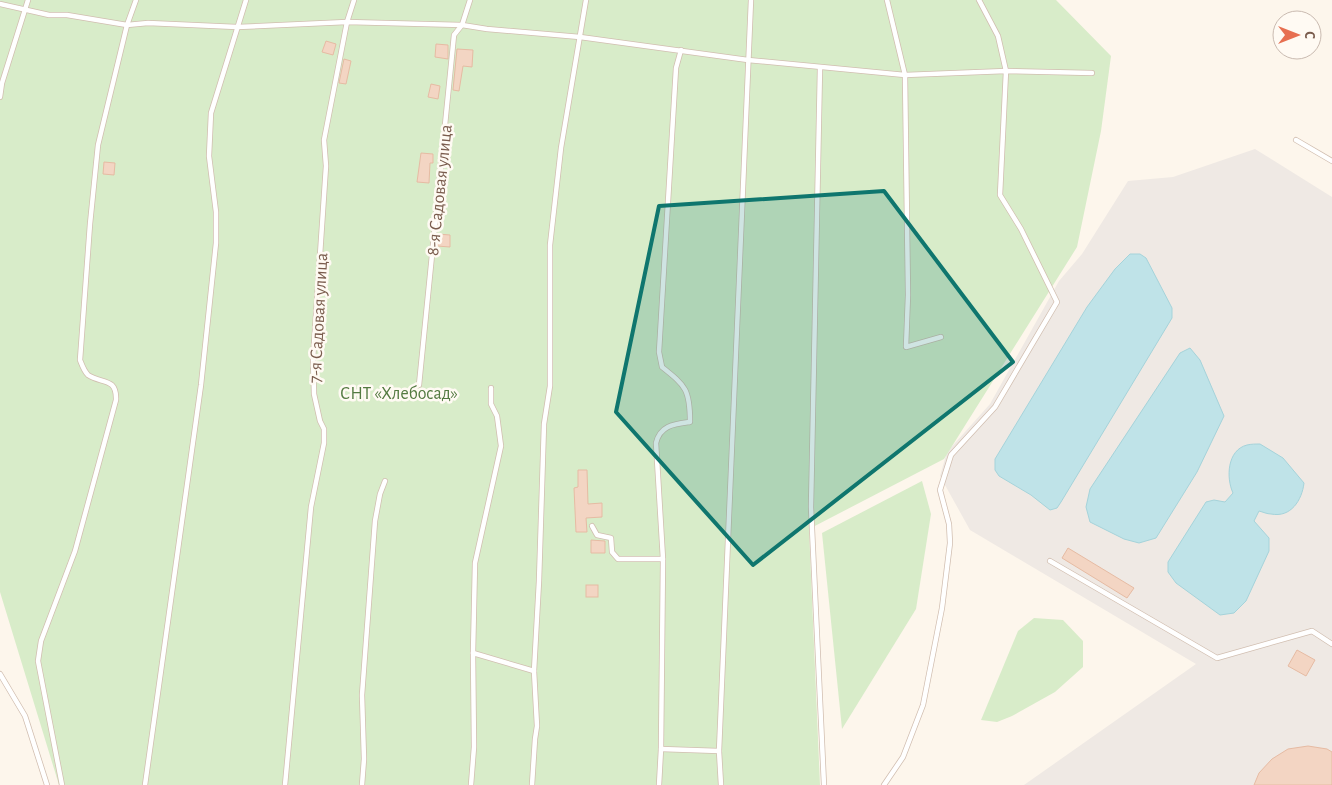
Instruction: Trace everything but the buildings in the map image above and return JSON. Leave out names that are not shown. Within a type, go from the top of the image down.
[{"type":"lane","points":[[0,97],[28,0]]},
{"type":"lane","points":[[62,785],[38,661],[42,640],[76,552],[116,400],[114,387],[109,382],[90,377],[85,372],[80,360],[98,145],[127,25],[136,0]]},
{"type":"lane","points":[[145,785],[201,385],[216,243],[216,212],[209,156],[211,114],[246,0]]},
{"type":"lane","name":"7-я Садовая улица","points":[[285,785],[311,508],[324,445],[324,429],[320,421],[314,394],[313,359],[326,166],[324,140],[347,22],[354,0]]},
{"type":"lane","name":"8-я Садовая улица","points":[[419,385],[454,35],[462,25],[470,0]]},
{"type":"lane","points":[[532,785],[537,726],[534,672],[544,424],[550,386],[550,245],[561,148],[586,0]]},
{"type":"lane","points":[[721,785],[719,751],[751,0]]},
{"type":"lane","points":[[887,0],[905,75],[908,295],[906,347],[941,337]]},
{"type":"lane","points":[[884,785],[903,757],[923,705],[942,608],[950,543],[949,524],[940,490],[951,455],[995,407],[1057,302],[1021,229],[1000,195],[1006,71],[998,36],[979,0]]},
{"type":"lane","points":[[0,4],[24,10],[127,25],[148,23],[237,28],[347,22],[462,25],[580,37],[748,60],[905,75],[1006,71],[1092,73]]},
{"type":"lane","points":[[659,785],[663,559],[657,439],[662,430],[671,424],[690,422],[690,403],[686,390],[682,383],[662,367],[659,352],[676,68],[681,50]]},
{"type":"lane","points":[[820,68],[811,507],[824,785]]},
{"type":"lane","points":[[1296,140],[1332,161]]},
{"type":"lane","points":[[471,785],[474,747],[473,653],[476,563],[501,446],[497,416],[491,404],[491,388]]},
{"type":"lane","points":[[362,785],[364,759],[362,695],[375,521],[380,494],[385,481]]},
{"type":"lane","points":[[592,526],[597,534],[611,538],[612,552],[618,560],[663,559]]},
{"type":"lane","points":[[1050,560],[1217,658],[1312,631],[1332,644]]},
{"type":"lane","points":[[473,653],[534,672]]},
{"type":"lane","points":[[0,674],[25,716],[47,785]]},
{"type":"lane","points":[[661,749],[719,751]]},
{"type":"highlighted area","points":[[884,191],[1013,362],[753,565],[616,412],[659,206]]},
{"type":"shaded area","points":[[1255,149],[1332,197],[1332,785],[1024,785],[1196,664],[970,530],[940,476],[947,452],[990,404],[1059,281],[1082,254],[1128,181],[1173,177]]},
{"type":"green space","name":"СНТ «Хлебосад»","points":[[0,0],[1056,0],[1111,56],[1101,131],[1077,247],[944,459],[809,529],[820,785],[59,785],[0,592]]},
{"type":"green space","points":[[922,481],[931,514],[916,609],[842,729],[822,533]]},
{"type":"green space","points":[[1034,618],[1063,620],[1083,641],[1083,667],[1055,692],[1012,716],[997,722],[981,720],[1018,631]]},
{"type":"water","points":[[1130,254],[1140,254],[1146,258],[1172,308],[1172,318],[1061,502],[1057,508],[1050,510],[1031,495],[999,476],[995,470],[995,459],[1087,307],[1115,269]]},
{"type":"water","points":[[1190,348],[1200,360],[1224,416],[1197,472],[1156,538],[1139,543],[1124,539],[1090,522],[1086,507],[1090,489],[1180,353]]},
{"type":"water","points":[[1260,444],[1283,458],[1304,483],[1303,489],[1298,501],[1290,510],[1284,513],[1278,515],[1259,511],[1254,521],[1269,538],[1269,551],[1246,601],[1234,613],[1220,615],[1176,583],[1168,572],[1168,562],[1206,502],[1214,500],[1225,502],[1233,493],[1229,473],[1235,452],[1247,445]]}]
